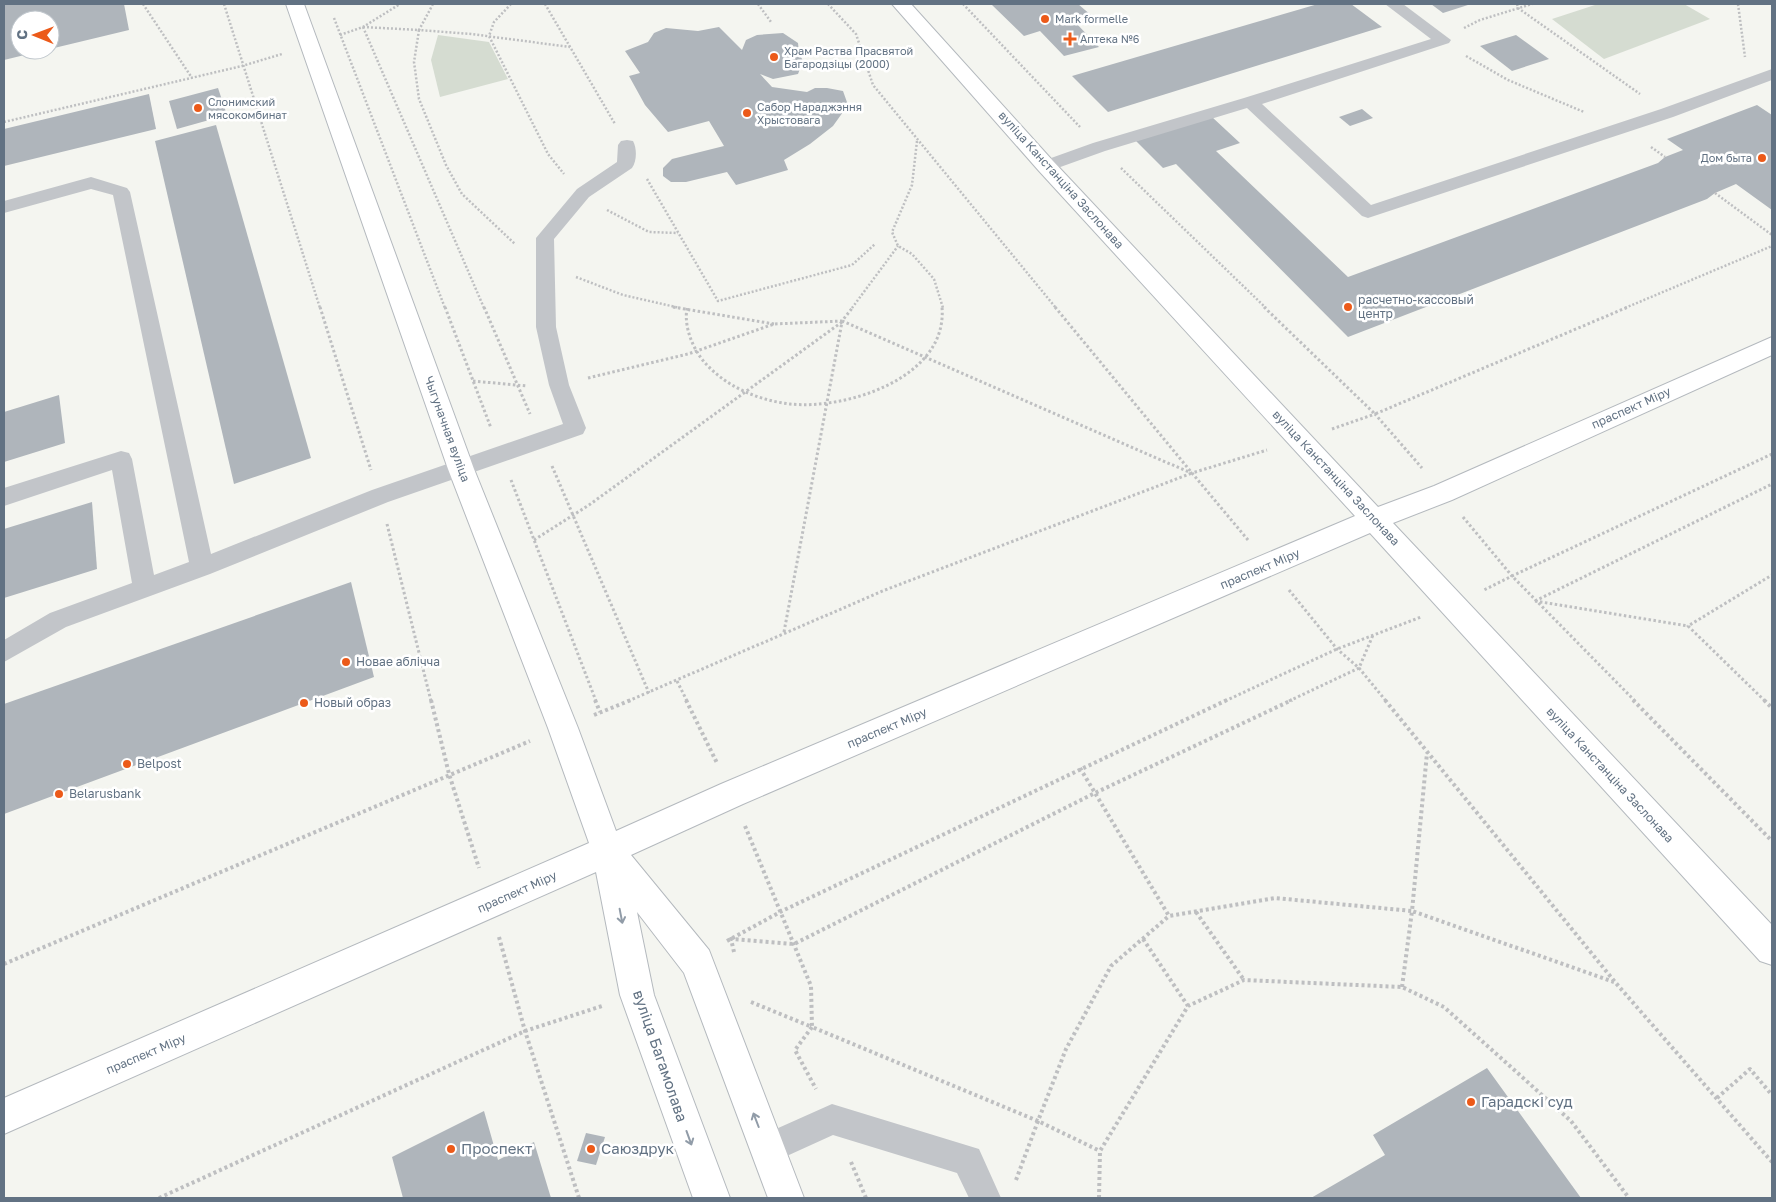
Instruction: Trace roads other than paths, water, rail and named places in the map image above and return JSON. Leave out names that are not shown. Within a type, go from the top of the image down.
[{"type":"main road","name":"Чыгуначная вуліца","points":[[295,4],[461,469],[563,728],[608,851]]},
{"type":"main road","name":"вуліца Канстанціна Заслонава","points":[[902,4],[1046,166],[1772,949]]},
{"type":"main road","name":"праспект Міру","points":[[4,1116],[608,851],[732,794],[1375,519],[1452,489],[1772,345]]},
{"type":"main road","points":[[608,851],[697,962],[786,1198]]},
{"type":"main road","name":"вуліца Багамолава","points":[[608,851],[637,995],[711,1198]]},
{"type":"lane","points":[[1046,166],[1099,146],[1250,102],[1443,40],[1393,4]]},
{"type":"lane","points":[[1250,102],[1368,212],[1624,128],[1772,74]]},
{"type":"lane","points":[[4,652],[58,620],[202,567],[380,496],[575,428],[559,385],[546,327],[545,238],[582,193],[626,164],[627,145]]},
{"type":"lane","points":[[4,206],[91,184],[121,192],[202,567]]},
{"type":"lane","points":[[4,497],[121,459],[145,588]]},
{"type":"lane","points":[[767,1149],[832,1119],[968,1160],[999,1194]]},
{"type":"place","name":"Mark formelle","points":[[1045,19]]},
{"type":"place","name":"Аптека №6","points":[[1070,39]]},
{"type":"place","name":"Храм Раства Прасвятой Багародзіцы (2000)","points":[[774,57]]},
{"type":"place","name":"Слонимский мясокомбинат","points":[[198,108]]},
{"type":"place","name":"Сабор Нараджэння Хрыстовага","points":[[747,113]]},
{"type":"place","name":"Дом быта","points":[[1762,158]]},
{"type":"place","name":"расчетно-кассовый центр","points":[[1348,307]]},
{"type":"place","name":"Новае аблічча","points":[[346,662]]},
{"type":"place","name":"Новый образ","points":[[304,703]]},
{"type":"place","name":"Belpost","points":[[127,764]]},
{"type":"place","name":"Belarusbank","points":[[59,794]]},
{"type":"place","name":"Гарадскі суд","points":[[1471,1102]]},
{"type":"place","name":"Проспект","points":[[451,1149]]},
{"type":"place","name":"Саюздрук","points":[[591,1149]]}]
